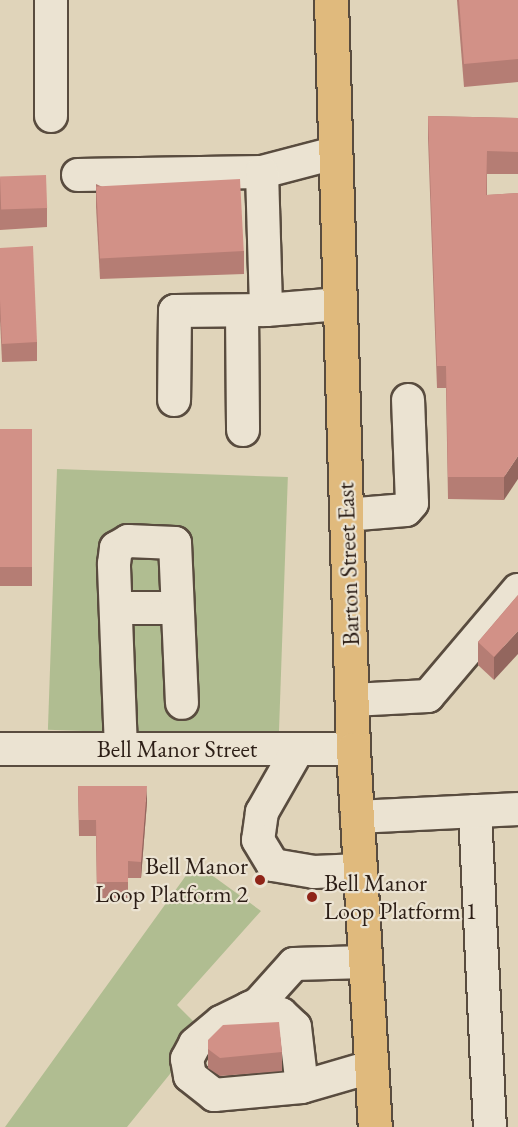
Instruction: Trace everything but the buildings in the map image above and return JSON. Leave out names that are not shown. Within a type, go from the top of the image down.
[{"type":"main road","name":"Barton Street East","points":[[331,0],[353,749],[375,1127]]},
{"type":"street","points":[[51,0],[51,116]]},
{"type":"street","points":[[78,175],[262,172],[335,153]]},
{"type":"street","points":[[243,430],[254,310],[262,172]]},
{"type":"street","points":[[174,400],[175,311],[254,310],[340,304]]},
{"type":"street","points":[[346,515],[406,510],[412,502],[408,400]]},
{"type":"street","points":[[121,749],[116,548],[128,542],[175,543],[176,608],[182,703]]},
{"type":"street","points":[[352,699],[428,696],[518,590]]},
{"type":"street","points":[[117,608],[176,608]]},
{"type":"street","name":"Bell Manor Street","points":[[0,749],[353,749]]},
{"type":"street","points":[[298,749],[262,812],[258,840],[273,866],[314,872],[360,870]]},
{"type":"street","points":[[357,817],[518,809]]},
{"type":"street","points":[[475,811],[490,1127]]},
{"type":"street","points":[[366,962],[294,964],[249,1008],[195,1044],[187,1059],[190,1076],[214,1095],[302,1088],[371,1067]]},
{"type":"street","points":[[249,1008],[281,1014],[295,1027],[302,1088]]},
{"type":"green space","points":[[57,469],[288,477],[279,738],[48,730]]},
{"type":"green space","points":[[195,863],[261,911],[177,1005],[204,1032],[127,1127],[5,1127]]},
{"type":"place","name":"Bell Manor Loop Platform 2","points":[[260,880]]},
{"type":"place","name":"Bell Manor Loop Platform 1","points":[[312,897]]}]
